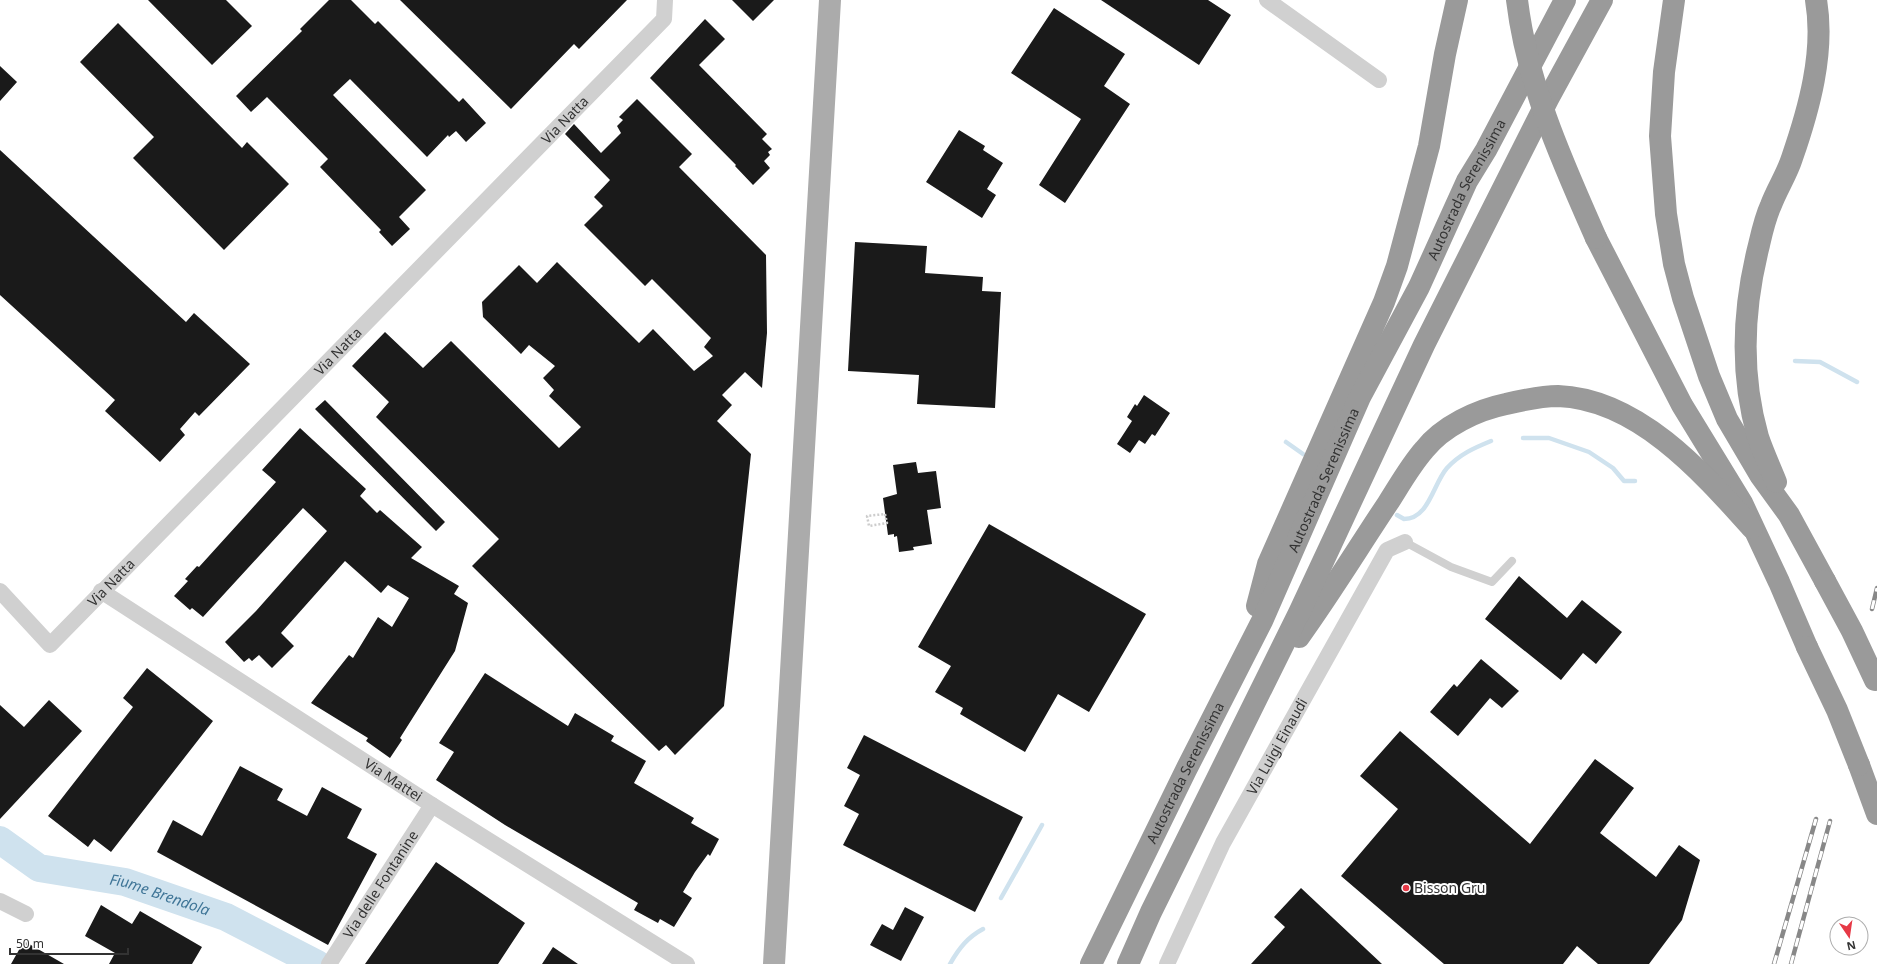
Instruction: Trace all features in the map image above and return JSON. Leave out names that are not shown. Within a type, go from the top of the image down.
[{"type":"highway","points":[[1241,661],[1268,564],[1384,302],[1397,266],[1429,146],[1444,54],[1457,0]]},
{"type":"highway","points":[[1517,0],[1526,57],[1564,166],[1596,238],[1676,392],[1706,446],[1742,503],[1752,528],[1779,582],[1807,647],[1837,710],[1877,814]]},
{"type":"highway","name":"Autostrada Serenissima","points":[[1091,964],[1262,621],[1360,397],[1419,287],[1467,181],[1486,150],[1564,0]]},
{"type":"highway","points":[[1128,964],[1158,898],[1337,532],[1424,345],[1548,99],[1602,0]]},
{"type":"highway","points":[[1674,0],[1664,72],[1660,136],[1666,214],[1674,264],[1691,324],[1727,418],[1760,475],[1789,515]]},
{"type":"highway","points":[[1816,0],[1818,41],[1810,93],[1792,158],[1770,205],[1752,271],[1746,316],[1746,363],[1758,437],[1789,515],[1852,631],[1876,684]]},
{"type":"highway","points":[[1260,692],[1310,621],[1424,449],[1457,423],[1489,407],[1529,399],[1558,396],[1587,400],[1608,407],[1634,420],[1683,455],[1752,528]]},
{"type":"main road","points":[[774,964],[830,0]]},
{"type":"street","name":"Via Natta","points":[[0,592],[50,645],[101,591],[664,19],[665,0]]},
{"type":"street","points":[[1267,0],[1379,80]]},
{"type":"street","name":"Via Luigi Einaudi","points":[[1167,964],[1223,843],[1387,550],[1405,542]]},
{"type":"street","name":"Via Mattei","points":[[101,591],[432,805],[687,964]]},
{"type":"street","name":"Via delle Fontanine","points":[[329,964],[432,805]]},
{"type":"street","points":[[0,901],[26,914]]},
{"type":"lane","points":[[1405,542],[1451,567],[1492,582],[1512,561]]},
{"type":"path","points":[[886,514],[887,523],[869,526],[867,516],[886,514]]},
{"type":"building","points":[[148,0],[226,0],[252,26],[212,65]]},
{"type":"building","points":[[329,0],[351,0],[375,24],[378,21],[459,102],[463,98],[486,123],[466,142],[456,131],[449,137],[448,135],[427,157],[350,79],[333,95],[426,190],[399,217],[410,229],[392,246],[379,232],[381,230],[320,167],[328,159],[267,97],[251,112],[236,96],[302,31],[300,29]]},
{"type":"building","points":[[400,0],[627,0],[579,49],[574,44],[511,109]]},
{"type":"building","points":[[732,0],[774,0],[753,21]]},
{"type":"building","points":[[1101,0],[1208,0],[1231,15],[1199,65]]},
{"type":"building","points":[[1054,8],[1125,54],[1104,86],[1130,104],[1065,203],[1039,185],[1081,119],[1011,73]]},
{"type":"building","points":[[705,19],[725,39],[699,65],[767,134],[762,139],[772,149],[768,152],[770,155],[764,161],[770,168],[753,185],[735,166],[736,165],[650,78]]},
{"type":"building","points":[[118,23],[242,148],[247,142],[289,184],[224,250],[133,158],[154,137],[80,62]]},
{"type":"building","points":[[0,66],[17,82],[0,101]]},
{"type":"building","points":[[637,99],[692,154],[679,167],[766,255],[767,333],[762,388],[745,372],[722,395],[732,405],[717,421],[751,454],[724,706],[675,755],[666,745],[659,751],[472,566],[499,539],[376,417],[389,402],[352,366],[385,332],[423,368],[451,341],[559,448],[581,427],[549,396],[554,390],[543,378],[555,366],[529,345],[521,354],[483,317],[482,302],[519,265],[537,283],[557,262],[639,343],[653,329],[694,371],[713,356],[704,347],[711,338],[652,279],[645,286],[584,225],[603,206],[594,197],[610,180],[565,134],[574,124],[601,153],[621,133],[617,126],[623,120],[619,117]]},
{"type":"building","points":[[959,130],[985,146],[983,150],[1003,163],[987,189],[996,195],[982,218],[926,182]]},
{"type":"building","points":[[0,150],[186,322],[194,313],[250,364],[199,416],[195,412],[180,429],[185,435],[160,462],[105,411],[115,400],[0,295]]},
{"type":"building","points":[[855,242],[927,246],[925,273],[983,277],[982,291],[1001,292],[995,408],[917,404],[919,375],[848,371]]},
{"type":"building","points":[[1144,395],[1170,413],[1155,436],[1152,434],[1145,444],[1139,440],[1130,453],[1117,444],[1132,421],[1127,417],[1135,404],[1137,406]]},
{"type":"building","points":[[325,400],[445,522],[436,531],[315,409]]},
{"type":"building","points":[[300,428],[366,489],[360,496],[377,513],[380,510],[422,547],[411,558],[459,586],[454,594],[468,603],[455,651],[400,738],[402,740],[390,758],[366,741],[368,738],[311,703],[349,655],[353,658],[378,617],[392,627],[409,598],[388,585],[381,593],[345,561],[281,633],[294,646],[272,668],[259,655],[252,661],[249,658],[244,662],[225,642],[256,611],[327,531],[303,508],[203,617],[192,608],[190,610],[174,596],[188,581],[185,579],[197,566],[199,567],[276,482],[262,470]]},
{"type":"building","points":[[916,462],[918,473],[936,471],[941,508],[927,510],[932,544],[913,547],[914,550],[899,552],[897,536],[894,537],[894,534],[888,535],[883,498],[897,494],[893,465]]},
{"type":"building","points":[[989,524],[1146,614],[1089,712],[1058,694],[1025,752],[960,714],[963,708],[935,692],[951,666],[918,647]]},
{"type":"building","points":[[1519,576],[1567,618],[1582,600],[1622,632],[1596,664],[1583,653],[1561,680],[1485,619]]},
{"type":"building","points":[[1481,659],[1519,691],[1502,708],[1490,698],[1458,736],[1430,712],[1454,684],[1457,687]]},
{"type":"building","points":[[147,668],[213,721],[111,852],[94,839],[88,847],[48,816],[133,707],[123,698]]},
{"type":"building","points":[[485,673],[568,726],[575,713],[614,736],[611,741],[646,761],[634,783],[694,818],[691,823],[719,839],[710,856],[708,854],[683,892],[692,898],[674,927],[660,919],[658,923],[634,910],[638,903],[505,825],[436,780],[454,752],[439,743]]},
{"type":"building","points":[[49,700],[82,731],[0,819],[0,705],[24,727]]},
{"type":"building","points":[[1400,731],[1530,844],[1595,759],[1634,788],[1600,833],[1656,877],[1679,845],[1700,860],[1682,920],[1649,964],[1598,964],[1577,946],[1563,964],[1444,964],[1341,876],[1398,809],[1360,776]]},
{"type":"building","points":[[864,735],[1023,817],[975,912],[843,845],[859,814],[844,806],[860,775],[847,768]]},
{"type":"building","points":[[240,766],[283,789],[277,800],[307,816],[322,787],[362,809],[347,838],[377,854],[328,945],[157,852],[173,820],[202,836]]},
{"type":"building","points":[[436,862],[525,923],[498,964],[365,964]]},
{"type":"building","points":[[1301,888],[1382,964],[1251,964],[1285,927],[1274,917]]},
{"type":"building","points":[[101,905],[132,924],[140,911],[202,947],[192,964],[109,964],[115,953],[85,936]]},
{"type":"building","points":[[905,907],[924,917],[901,961],[870,945],[882,924],[893,930]]},
{"type":"building","points":[[24,941],[64,964],[11,964]]},
{"type":"building","points":[[553,947],[578,964],[542,964]]},
{"type":"waterway","points":[[1795,361],[1820,362],[1857,382]]},
{"type":"waterway","points":[[1523,438],[1549,438],[1589,452],[1613,468],[1624,481],[1635,481]]},
{"type":"waterway","points":[[1397,515],[1404,519],[1419,513],[1430,500],[1447,468],[1462,455],[1491,441]]},
{"type":"waterway","points":[[1286,442],[1303,454]]},
{"type":"waterway","points":[[1001,898],[1042,825]]},
{"type":"waterway","name":"Fiume Brendola","points":[[0,840],[39,868],[125,882],[226,917],[317,964]]},
{"type":"waterway","points":[[950,964],[964,944],[983,929]]},
{"type":"railway","points":[[1872,609],[1877,588]]},
{"type":"railway","points":[[1774,964],[1816,819]]},
{"type":"railway","points":[[1791,964],[1830,821]]},
{"type":"place","name":"Bisson Gru","points":[[1406,888]]}]
